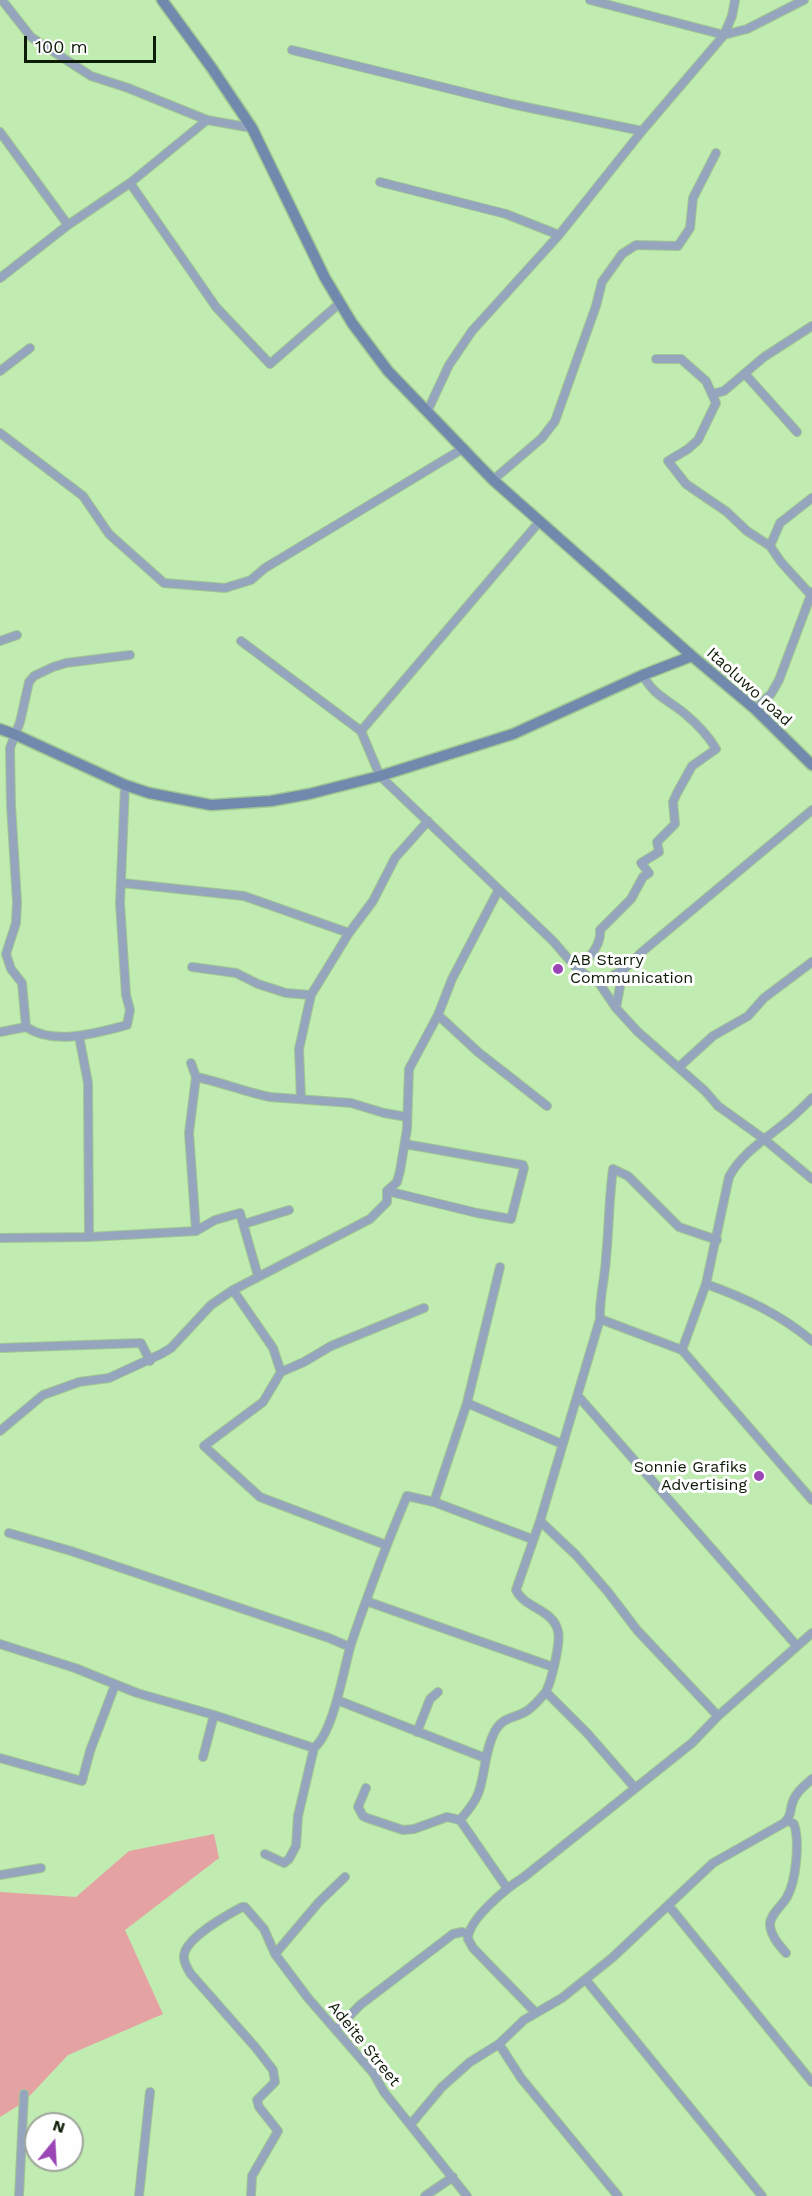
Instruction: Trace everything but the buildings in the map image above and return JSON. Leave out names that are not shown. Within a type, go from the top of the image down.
[{"type":"street","points":[[2,0],[31,38],[91,76],[128,88],[207,120],[252,128]]},
{"type":"street","name":"Itaoluwo road","points":[[162,0],[252,128],[303,233],[351,323],[388,371],[493,480],[755,709],[812,765]]},
{"type":"street","points":[[590,0],[622,3],[724,35],[747,29],[804,0]]},
{"type":"street","points":[[428,412],[449,365],[472,331],[559,235],[642,131],[724,35],[732,16],[735,0]]},
{"type":"street","points":[[292,50],[511,104],[642,131]]},
{"type":"street","points":[[0,278],[68,225],[130,183],[207,120]]},
{"type":"street","points":[[0,132],[68,225]]},
{"type":"street","points":[[493,480],[542,438],[555,422],[596,306],[602,282],[622,254],[636,245],[678,246],[690,228],[693,198],[716,153]]},
{"type":"street","points":[[380,182],[506,214],[559,235]]},
{"type":"street","points":[[130,183],[216,307],[270,364],[340,303]]},
{"type":"street","points":[[712,394],[724,391],[764,357],[812,326]]},
{"type":"street","points":[[0,371],[30,348]]},
{"type":"street","points":[[656,359],[681,359],[706,381],[716,403],[698,440],[668,461],[686,484],[727,512],[747,531],[770,546],[781,562],[811,593],[779,680],[771,694],[755,709]]},
{"type":"street","points":[[745,374],[797,432]]},
{"type":"street","points":[[0,433],[83,496],[109,534],[156,578],[168,585],[225,588],[251,580],[265,568],[464,448]]},
{"type":"street","points":[[770,546],[780,523],[812,498]]},
{"type":"street","points":[[361,731],[540,521]]},
{"type":"street","points":[[0,641],[17,635]]},
{"type":"street","points":[[241,642],[361,731],[380,776],[480,870],[498,891],[553,940],[578,970],[598,983],[637,1032],[679,1067],[718,1106],[764,1139],[812,1179]]},
{"type":"street","points":[[26,1027],[22,982],[11,969],[6,954],[16,923],[17,902],[9,759],[14,734],[20,722],[29,682],[34,676],[66,663],[130,655]]},
{"type":"street","points":[[0,729],[125,785],[149,793],[211,805],[271,801],[380,776],[513,734],[643,675],[692,656]]},
{"type":"street","points":[[578,970],[601,937],[600,930],[631,899],[643,877],[649,873],[641,863],[659,852],[657,842],[675,824],[674,799],[692,766],[716,749],[685,714],[656,694],[643,675]]},
{"type":"street","points":[[0,1032],[26,1027],[46,1036],[79,1036],[127,1025],[129,1010],[120,931],[125,785]]},
{"type":"street","points":[[598,983],[623,970],[812,810]]},
{"type":"street","points":[[301,1099],[299,1049],[311,995],[349,933],[373,901],[395,858],[428,821]]},
{"type":"street","points":[[122,883],[244,896],[349,933]]},
{"type":"street","points":[[0,1431],[43,1395],[79,1383],[109,1378],[150,1361],[171,1348],[211,1305],[233,1290],[370,1219],[387,1202],[387,1191],[397,1182],[405,1144],[409,1069],[498,891]]},
{"type":"street","points":[[679,1067],[713,1036],[748,1016],[764,998],[812,962]]},
{"type":"street","points":[[192,967],[236,974],[285,993],[311,995]]},
{"type":"street","points":[[616,1008],[623,970]]},
{"type":"street","points":[[438,1015],[478,1052],[547,1106]]},
{"type":"street","points":[[79,1036],[88,1083],[89,1237]]},
{"type":"street","points":[[191,1063],[196,1077],[189,1133],[196,1230]]},
{"type":"street","points":[[196,1077],[270,1097],[351,1103],[407,1117]]},
{"type":"street","points":[[682,1350],[706,1284],[729,1177],[741,1159],[791,1119],[812,1098]]},
{"type":"street","points":[[387,1191],[511,1219],[523,1165],[405,1144]]},
{"type":"street","points":[[460,1820],[475,1802],[489,1745],[500,1724],[506,1718],[524,1713],[546,1692],[559,1651],[559,1632],[556,1625],[542,1611],[526,1602],[516,1590],[540,1521],[600,1319],[599,1302],[606,1259],[613,1169],[628,1176],[680,1227],[717,1240]]},
{"type":"street","points":[[244,1224],[289,1210]]},
{"type":"street","points":[[0,1238],[89,1237],[196,1230],[215,1220],[240,1213],[258,1276]]},
{"type":"street","points":[[434,1502],[467,1403],[500,1267]]},
{"type":"street","points":[[706,1284],[745,1298],[768,1310],[791,1323],[812,1341]]},
{"type":"street","points":[[233,1290],[273,1348],[281,1372]]},
{"type":"street","points":[[386,1545],[260,1497],[204,1446],[263,1402],[281,1372],[331,1346],[424,1308]]},
{"type":"street","points":[[600,1319],[682,1350],[812,1500]]},
{"type":"street","points":[[0,1348],[141,1343],[150,1361]]},
{"type":"street","points":[[578,1396],[797,1646]]},
{"type":"street","points":[[467,1403],[562,1444]]},
{"type":"street","points":[[265,1854],[284,1863],[294,1851],[298,1816],[314,1748],[323,1736],[337,1700],[350,1647],[406,1496],[434,1502],[532,1539]]},
{"type":"street","points":[[540,1521],[576,1555],[637,1630],[718,1716]]},
{"type":"street","points":[[9,1533],[158,1580],[350,1647]]},
{"type":"street","points":[[366,1601],[553,1667]]},
{"type":"street","points":[[468,1934],[477,1919],[507,1887],[524,1877],[692,1743],[718,1716],[812,1633]]},
{"type":"street","points":[[0,1644],[75,1668],[115,1685],[314,1748]]},
{"type":"street","points":[[0,1758],[82,1781],[90,1751],[115,1685]]},
{"type":"street","points":[[417,1732],[430,1699],[438,1692]]},
{"type":"street","points":[[546,1692],[587,1733],[635,1788]]},
{"type":"street","points":[[337,1700],[485,1758]]},
{"type":"street","points":[[203,1757],[214,1715]]},
{"type":"street","points":[[411,2124],[442,2087],[470,2062],[499,2044],[535,2012],[544,2009],[586,1980],[669,1906],[713,1863],[787,1820],[796,1795],[812,1779]]},
{"type":"street","points":[[366,1788],[358,1807],[363,1816],[382,1824],[408,1830],[451,1816],[460,1820],[507,1887]]},
{"type":"street","points":[[786,1953],[774,1937],[770,1925],[772,1917],[790,1891],[796,1860],[797,1832],[794,1824],[787,1820]]},
{"type":"street","points":[[0,1875],[41,1868]]},
{"type":"street","points":[[275,1954],[345,1877]]},
{"type":"street","points":[[669,1906],[812,2082]]},
{"type":"street","name":"Adeite Street","points":[[251,2196],[252,2176],[259,2160],[278,2131],[259,2108],[257,2100],[275,2082],[273,2070],[190,1973],[184,1962],[184,1952],[190,1942],[219,1921],[245,1907],[264,1929],[275,1954],[374,2074],[384,2092],[466,2196]]},
{"type":"street","points":[[336,2030],[360,2005],[453,1934],[462,1932],[468,1934]]},
{"type":"street","points":[[468,1934],[473,1948],[535,2012]]},
{"type":"street","points":[[586,1980],[762,2196]]},
{"type":"street","points":[[499,2044],[521,2078],[618,2196]]},
{"type":"street","points":[[140,2196],[150,2092]]},
{"type":"street","points":[[19,2196],[24,2094]]},
{"type":"street","points":[[425,2196],[453,2177]]},
{"type":"shaded area","points":[[214,1834],[219,1858],[125,1930],[163,2014],[68,2055],[24,2102],[0,2117],[0,1892],[76,1897],[129,1851]]},
{"type":"place","name":"AB Starry Communication","points":[[558,969]]},
{"type":"place","name":"Sonnie Grafiks Advertising","points":[[759,1476]]}]
